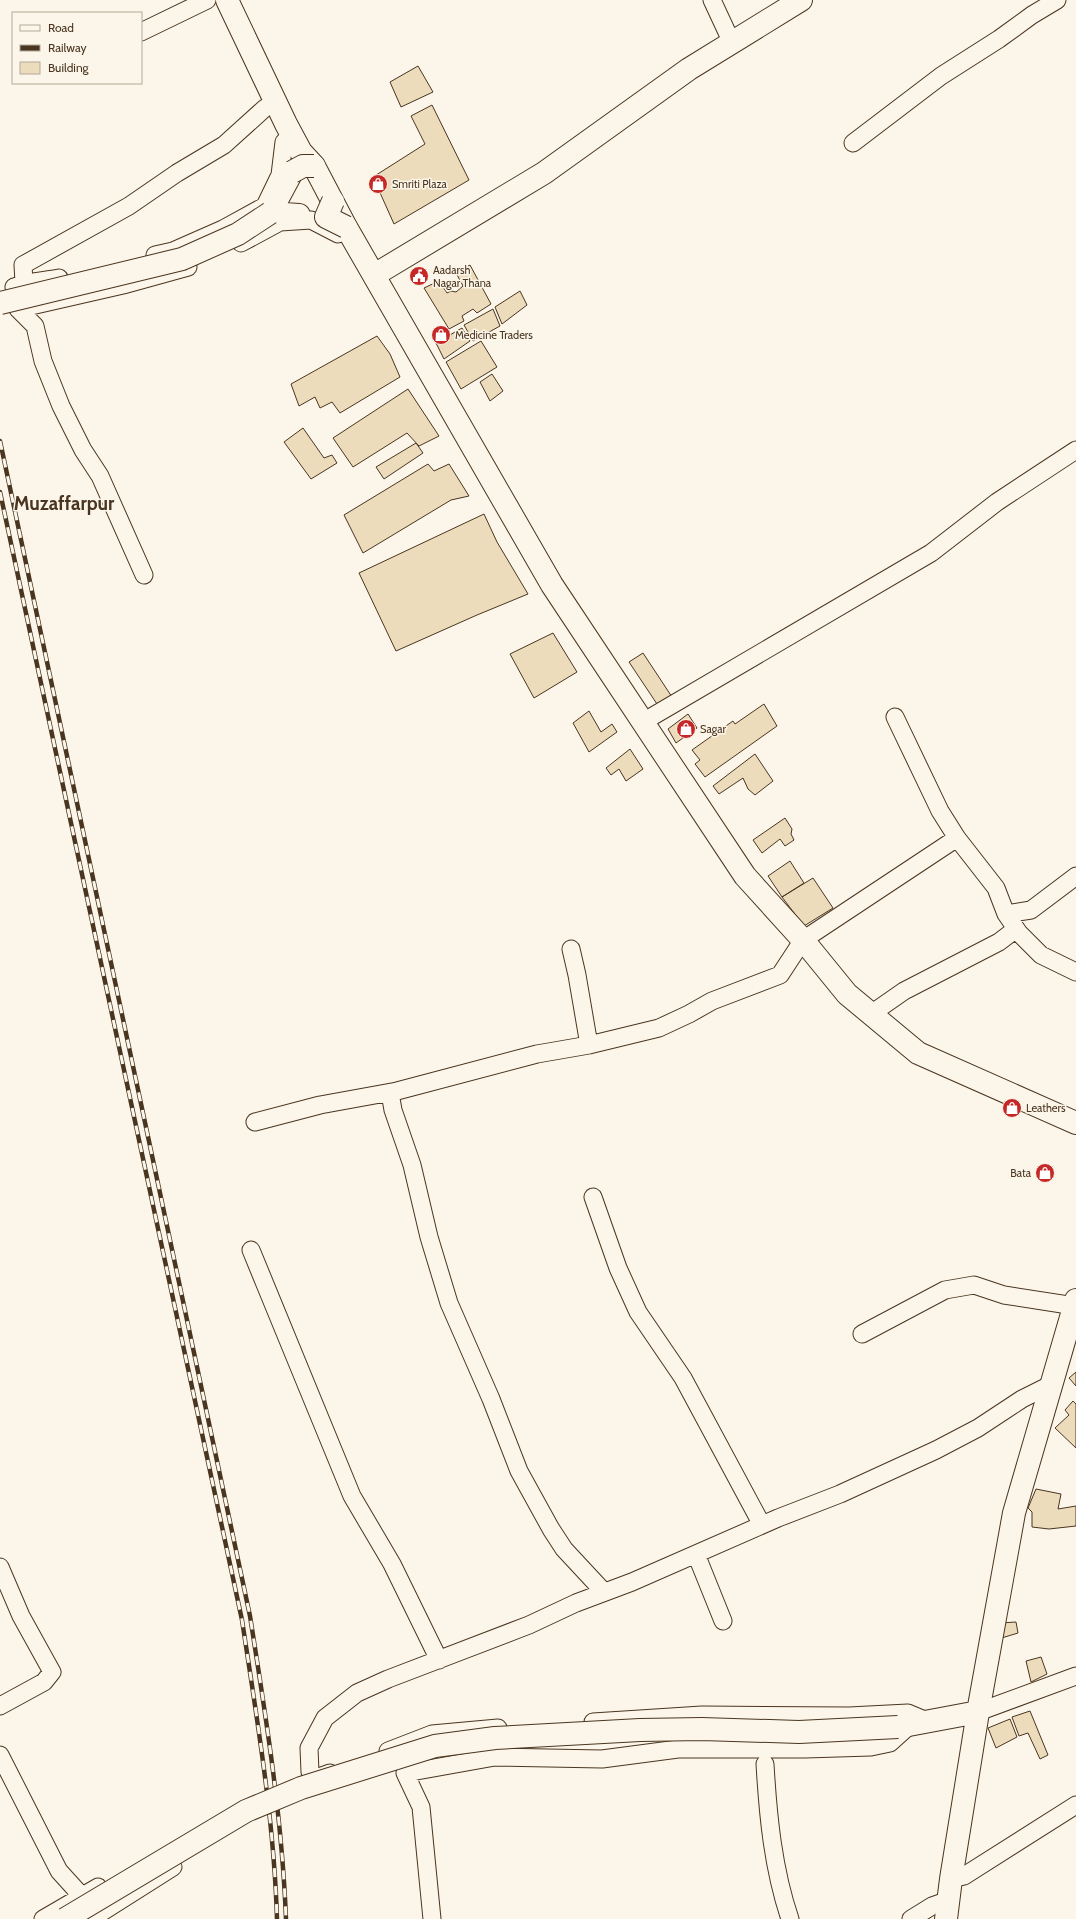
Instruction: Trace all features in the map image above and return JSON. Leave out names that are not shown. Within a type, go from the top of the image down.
[{"type":"main road","points":[[216,0],[243,67],[266,108],[300,153],[343,232]]},
{"type":"main road","points":[[227,0],[300,153],[343,232],[552,585],[745,876],[803,940],[847,994],[918,1053],[1076,1123]]},
{"type":"main road","points":[[240,0],[278,86],[381,271],[563,585],[653,716],[701,793],[701,810]]},
{"type":"main road","points":[[381,271],[544,173],[689,69],[801,0]]},
{"type":"main road","points":[[9,306],[182,259],[238,234],[270,213],[288,179],[303,166],[300,153]]},
{"type":"main road","points":[[288,179],[285,199],[289,206],[300,215]]},
{"type":"main road","points":[[270,213],[300,215],[314,218],[330,209]]},
{"type":"main road","points":[[948,1910],[951,1879],[978,1712],[1014,1513],[1075,1303]]},
{"type":"main road","points":[[65,1919],[246,1811],[301,1788],[435,1746],[495,1738],[632,1731],[702,1729],[799,1732],[912,1724],[978,1712]]},
{"type":"street","points":[[142,32],[207,0]]},
{"type":"street","points":[[712,0],[732,43]]},
{"type":"street","points":[[853,143],[941,76],[1047,3]]},
{"type":"street","points":[[24,283],[23,265],[129,206],[177,173],[224,145],[266,108]]},
{"type":"street","points":[[9,306],[14,287],[24,283],[38,283],[173,251],[223,229],[265,206],[280,175],[300,153]]},
{"type":"street","points":[[9,306],[64,300],[180,270],[221,254],[280,222],[311,220],[343,232]]},
{"type":"street","points":[[9,306],[35,326],[43,361],[61,406],[83,450],[100,476],[144,574]]},
{"type":"street","points":[[653,716],[932,553],[997,502],[1076,450]]},
{"type":"street","points":[[895,717],[940,811],[957,838],[996,888],[1006,914],[1016,928],[1041,955],[1076,972]]},
{"type":"street","points":[[255,1122],[320,1105],[390,1093],[537,1054],[589,1045],[659,1028],[712,1001],[780,975],[803,940],[957,838]]},
{"type":"street","points":[[1006,914],[1031,910],[1076,876]]},
{"type":"street","points":[[871,1014],[904,991],[999,942],[1016,928]]},
{"type":"street","points":[[571,949],[589,1045]]},
{"type":"street","points":[[390,1093],[393,1110],[412,1165],[429,1237],[449,1303],[491,1399],[520,1471],[551,1529],[564,1549],[604,1592]]},
{"type":"street","points":[[593,1197],[618,1268],[638,1312],[683,1378],[762,1525]]},
{"type":"street","points":[[251,1250],[352,1496],[392,1564],[438,1660]]},
{"type":"street","points":[[862,1334],[945,1290],[974,1284],[1004,1295],[1075,1303]]},
{"type":"street","points":[[432,1919],[421,1807],[405,1773],[495,1757],[602,1759],[678,1749],[806,1750],[871,1747],[890,1743],[912,1724],[908,1713],[849,1716],[702,1715],[442,1732],[432,1734],[319,1778],[313,1777],[310,1772],[309,1748],[325,1718],[357,1693],[529,1625],[576,1603],[840,1494],[936,1450],[978,1428],[1022,1399],[1052,1384]]},
{"type":"street","points":[[696,1554],[723,1621]]},
{"type":"street","points":[[0,1567],[21,1616],[52,1672],[44,1682],[0,1706]]},
{"type":"street","points":[[978,1712],[1076,1676]]},
{"type":"street","points":[[0,1755],[59,1872],[82,1896],[94,1917],[223,1835],[242,1825],[235,1810],[208,1822],[134,1867],[82,1896],[43,1919]]},
{"type":"street","points":[[765,1764],[768,1822],[783,1898],[790,1919]]},
{"type":"street","points":[[951,1879],[964,1876],[1076,1805]]},
{"type":"street","points":[[911,1919],[932,1906],[948,1910]]},
{"type":"building","points":[[418,66],[433,92],[401,107],[390,82]]},
{"type":"building","points":[[432,105],[469,180],[394,224],[373,177],[425,144],[411,116]]},
{"type":"building","points":[[470,265],[491,304],[477,313],[473,309],[462,316],[464,321],[449,329],[424,288],[439,281],[447,293],[451,291],[456,292],[463,286],[456,273]]},
{"type":"building","points":[[520,291],[527,305],[502,324],[495,307]]},
{"type":"building","points":[[493,309],[500,326],[473,341],[464,325]]},
{"type":"building","points":[[462,328],[470,341],[444,359],[436,343]]},
{"type":"building","points":[[377,336],[390,354],[400,377],[340,413],[332,402],[320,408],[315,397],[299,406],[291,384]]},
{"type":"building","points":[[481,341],[497,367],[461,389],[446,362]]},
{"type":"building","points":[[492,374],[503,391],[490,401],[480,382]]},
{"type":"building","points":[[408,389],[439,436],[419,446],[407,433],[353,467],[333,438]]},
{"type":"building","points":[[303,428],[324,458],[332,455],[337,463],[311,479],[284,442]]},
{"type":"building","points":[[416,443],[423,453],[384,479],[376,467]]},
{"type":"building","points":[[428,464],[434,471],[449,464],[469,496],[451,500],[363,553],[344,515]]},
{"type":"building","points":[[484,514],[497,542],[528,594],[396,651],[359,573]]},
{"type":"building","points":[[553,633],[577,672],[534,698],[510,654]]},
{"type":"building","points":[[643,653],[672,697],[659,707],[629,662]]},
{"type":"building","points":[[764,704],[777,726],[705,777],[695,764],[700,760],[692,750],[733,721],[735,724]]},
{"type":"building","points":[[589,711],[601,732],[612,724],[617,732],[589,752],[573,723]]},
{"type":"building","points":[[688,714],[697,728],[676,743],[668,729]]},
{"type":"building","points":[[630,749],[643,769],[626,781],[619,769],[611,775],[606,768]]},
{"type":"building","points":[[755,754],[773,781],[755,795],[748,789],[743,778],[719,794],[713,786]]},
{"type":"building","points":[[785,818],[792,829],[791,834],[794,840],[785,846],[780,839],[762,853],[753,840]]},
{"type":"building","points":[[790,861],[804,883],[782,897],[768,876]]},
{"type":"building","points":[[813,878],[833,908],[804,926],[782,897]]},
{"type":"building","points":[[1076,1372],[1076,1386],[1069,1378]]},
{"type":"building","points":[[1073,1401],[1076,1404],[1076,1448],[1055,1428],[1069,1415],[1065,1410]]},
{"type":"building","points":[[1036,1489],[1061,1494],[1058,1509],[1076,1506],[1076,1526],[1049,1529],[1032,1527],[1032,1512],[1028,1508]]},
{"type":"building","points":[[1016,1622],[1018,1633],[995,1640],[1000,1623]]},
{"type":"building","points":[[1041,1657],[1047,1674],[1031,1682],[1026,1661]]},
{"type":"building","points":[[1030,1711],[1048,1755],[1040,1759],[1028,1733],[1019,1736],[1012,1717]]},
{"type":"building","points":[[1010,1719],[1017,1737],[996,1748],[988,1728]]},
{"type":"railway","points":[[0,441],[250,1616],[277,1805],[286,1919]]},
{"type":"railway","points":[[0,492],[242,1620],[269,1807],[277,1919]]},
{"type":"place","name":"Smriti Plaza","points":[[378,184]]},
{"type":"place","name":"Aadarsh Nagar Thana","points":[[419,276]]},
{"type":"place","name":"Medicine Traders","points":[[441,335]]},
{"type":"place","name":"Sagar","points":[[686,729]]},
{"type":"place","name":"Leathers","points":[[1012,1108]]},
{"type":"place","name":"Bata","points":[[1045,1173]]},
{"type":"district","name":"Muzaffarpur","points":[[64,503]]}]
